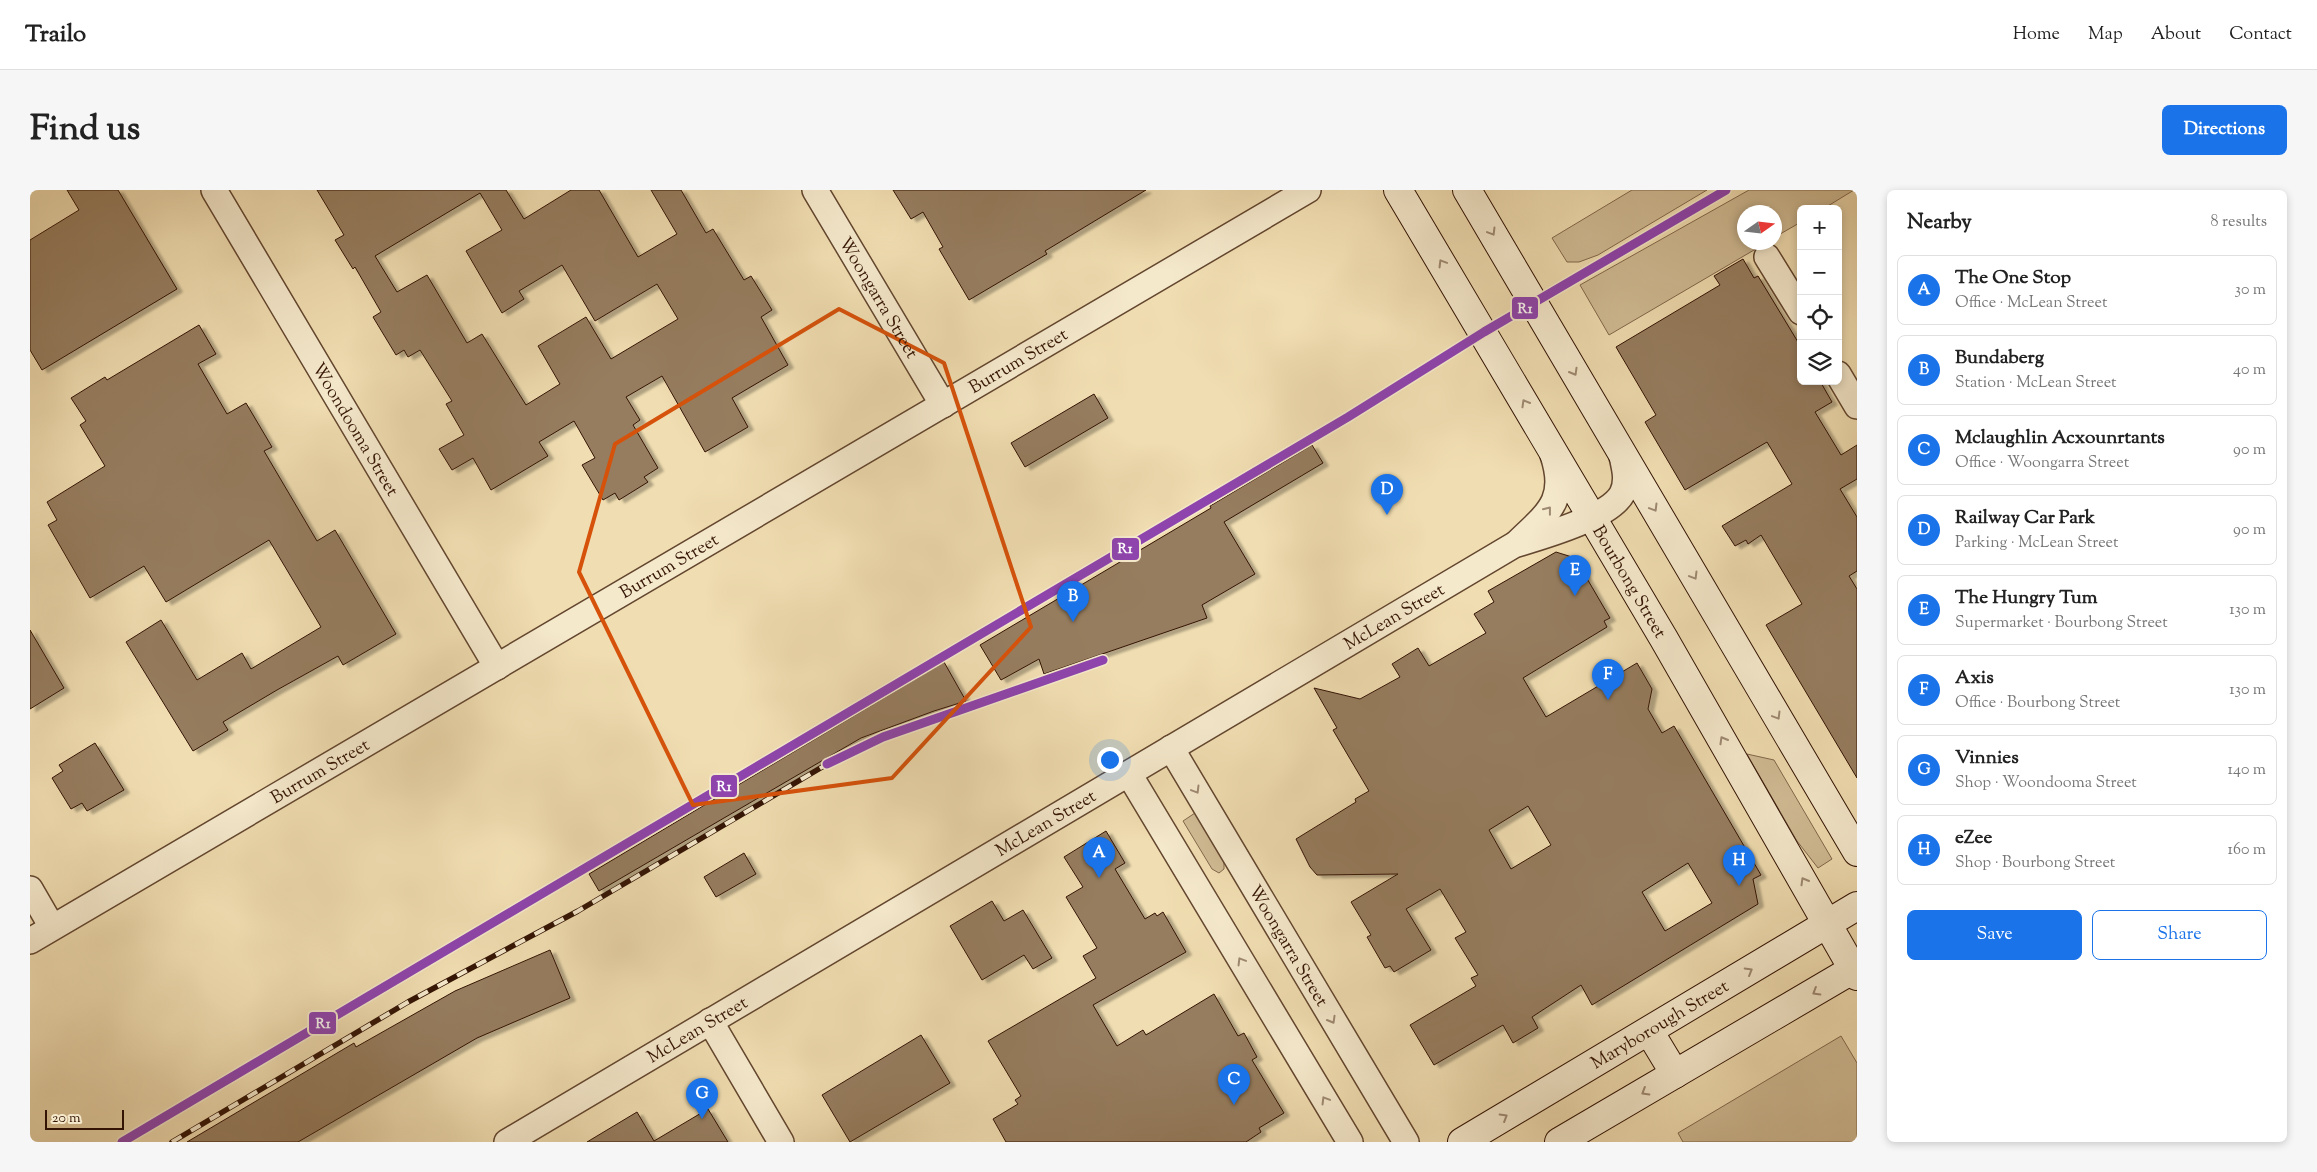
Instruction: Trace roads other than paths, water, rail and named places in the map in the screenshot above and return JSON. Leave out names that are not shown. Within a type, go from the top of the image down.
[{"type":"main road","name":"Bourbong Street","points":[[1398,190],[1856,970]]},
{"type":"main road","points":[[1467,190],[1857,852]]},
{"type":"main road","name":"Maryborough Street","points":[[1462,1142],[1857,906]]},
{"type":"main road","points":[[1560,1142],[1856,970]]},
{"type":"main road","points":[[1649,1031],[1675,1074]]},
{"type":"street","name":"Woondooma Street","points":[[214,190],[497,667]]},
{"type":"street","name":"Woongarra Street","points":[[815,190],[943,405]]},
{"type":"street","name":"Burrum Street","points":[[30,940],[1308,190]]},
{"type":"street","points":[[1767,257],[1797,306]]},
{"type":"street","points":[[1842,381],[1857,406]]},
{"type":"street","points":[[1514,545],[1543,518],[1554,504],[1560,478],[1549,445]]},
{"type":"street","name":"McLean Street","points":[[507,1142],[1514,545],[1565,529],[1613,503],[1621,495],[1625,483],[1625,471],[1621,452]]},
{"type":"street","name":"Woongarra Street","points":[[1171,748],[1406,1142]]},
{"type":"street","points":[[1129,774],[1350,1142]]},
{"type":"street","points":[[30,889],[52,927]]},
{"type":"street","points":[[710,1021],[781,1142]]},
{"type":"railway","points":[[172,1142],[408,1002],[578,911],[829,763],[883,737],[1103,660]]},
{"type":"place","name":"Railway Car Park","points":[[1387,515]]},
{"type":"place","name":"The Hungry Tum","points":[[1575,596]]},
{"type":"place","name":"Bundaberg","points":[[1073,622]]},
{"type":"place","name":"Axis","points":[[1608,700]]},
{"type":"place","name":"The One Stop","points":[[1099,878]]},
{"type":"place","name":"eZee","points":[[1739,886]]},
{"type":"place","name":"Mclaughlin Acxounrtants","points":[[1234,1105]]},
{"type":"place","name":"Vinnies","points":[[702,1119]]}]
